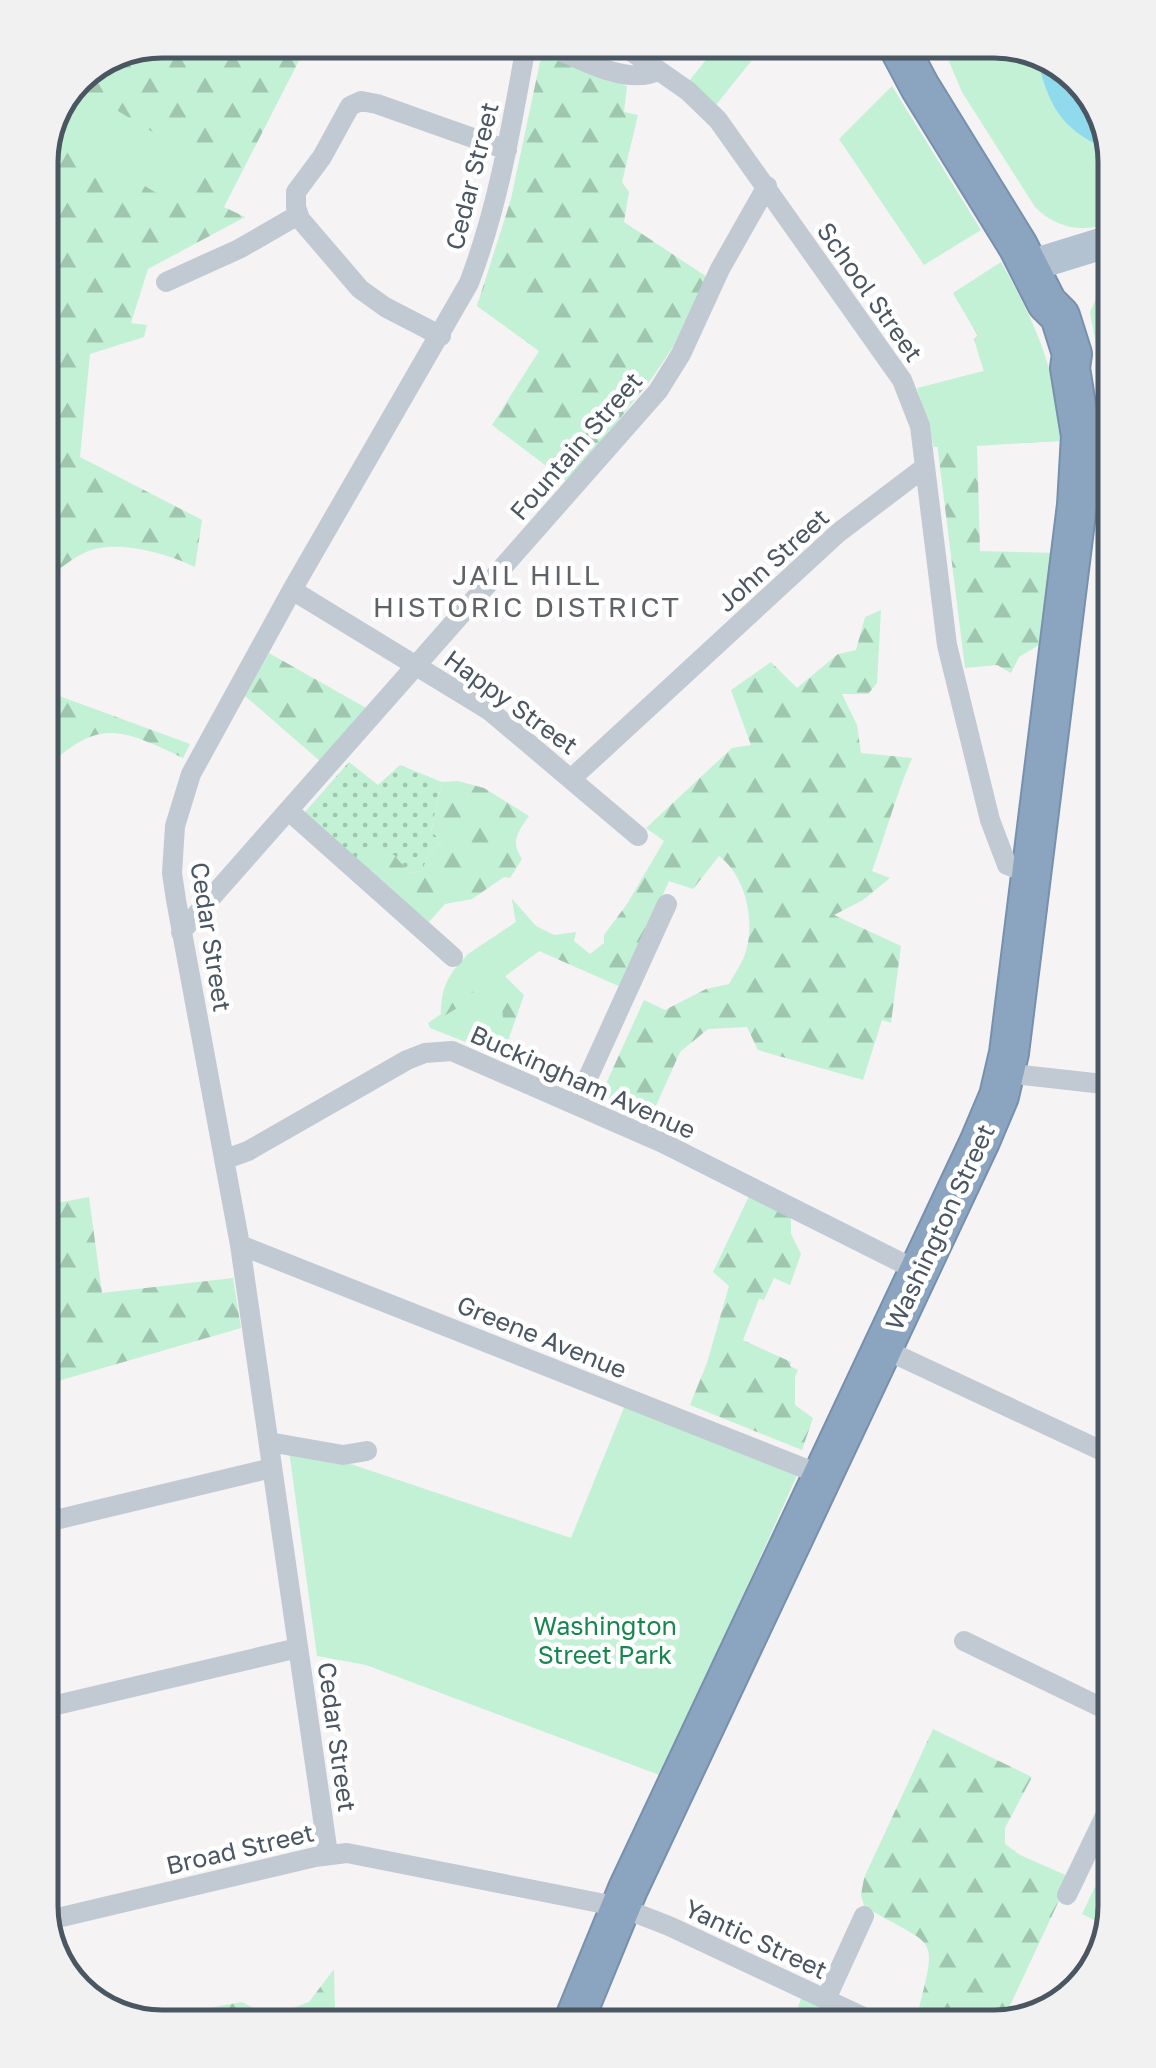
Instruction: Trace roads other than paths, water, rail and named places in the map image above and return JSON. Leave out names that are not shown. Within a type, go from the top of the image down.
[{"type":"highway","name":"Washington Street","points":[[578,2010],[620,1907],[920,1272],[991,1116],[1005,1073],[1080,478],[1081,436],[1070,368],[1072,354],[1061,320],[1047,303],[1029,266],[905,58]]},
{"type":"main road","points":[[1029,266],[1098,244]]},
{"type":"street","name":"Cedar Street","points":[[328,1854],[240,1245],[181,932],[172,850],[182,800],[192,774],[292,590],[469,283],[487,236],[524,58]]},
{"type":"street","points":[[581,58],[620,74],[647,76],[658,70]]},
{"type":"street","name":"School Street","points":[[641,58],[710,111],[902,380],[920,426],[944,632],[990,820],[1007,865],[1031,874]]},
{"type":"street","points":[[440,336],[385,307],[352,283],[298,215],[296,192],[322,157],[350,106],[357,102],[377,104],[507,150]]},
{"type":"street","name":"Fountain Street","points":[[181,932],[665,381],[720,268],[767,186]]},
{"type":"street","points":[[166,282],[239,249],[298,215]]},
{"type":"street","name":"John Street","points":[[572,778],[838,533],[925,467]]},
{"type":"street","name":"Happy Street","points":[[292,590],[490,711],[638,836]]},
{"type":"street","points":[[289,810],[453,957]]},
{"type":"street","points":[[576,1104],[668,904]]},
{"type":"street","name":"Buckingham Avenue","points":[[226,1159],[407,1060],[433,1052],[464,1054],[697,1159],[920,1272]]},
{"type":"street","points":[[1005,1073],[1098,1083]]},
{"type":"street","name":"Greene Avenue","points":[[240,1245],[824,1476]]},
{"type":"street","points":[[884,1349],[1098,1449]]},
{"type":"street","points":[[269,1442],[343,1455],[367,1450]]},
{"type":"street","points":[[58,1519],[272,1468]]},
{"type":"street","points":[[964,1641],[1098,1706]]},
{"type":"street","points":[[58,1705],[298,1648]]},
{"type":"street","points":[[1067,1895],[1098,1830]]},
{"type":"street","name":"Broad Street","points":[[59,1918],[328,1854],[348,1853],[620,1907]]},
{"type":"street","name":"Yantic Street","points":[[620,1907],[849,2010]]},
{"type":"street","points":[[826,1999],[864,1916]]},
{"type":"water","points":[[1040,68],[1077,98],[1091,122],[1096,145],[1062,119]]},
{"type":"district","name":"JAIL HILL HISTORIC DISTRICT","points":[[527,591]]},
{"type":"park label","name":"Washington Street Park","points":[[605,1640]]}]
